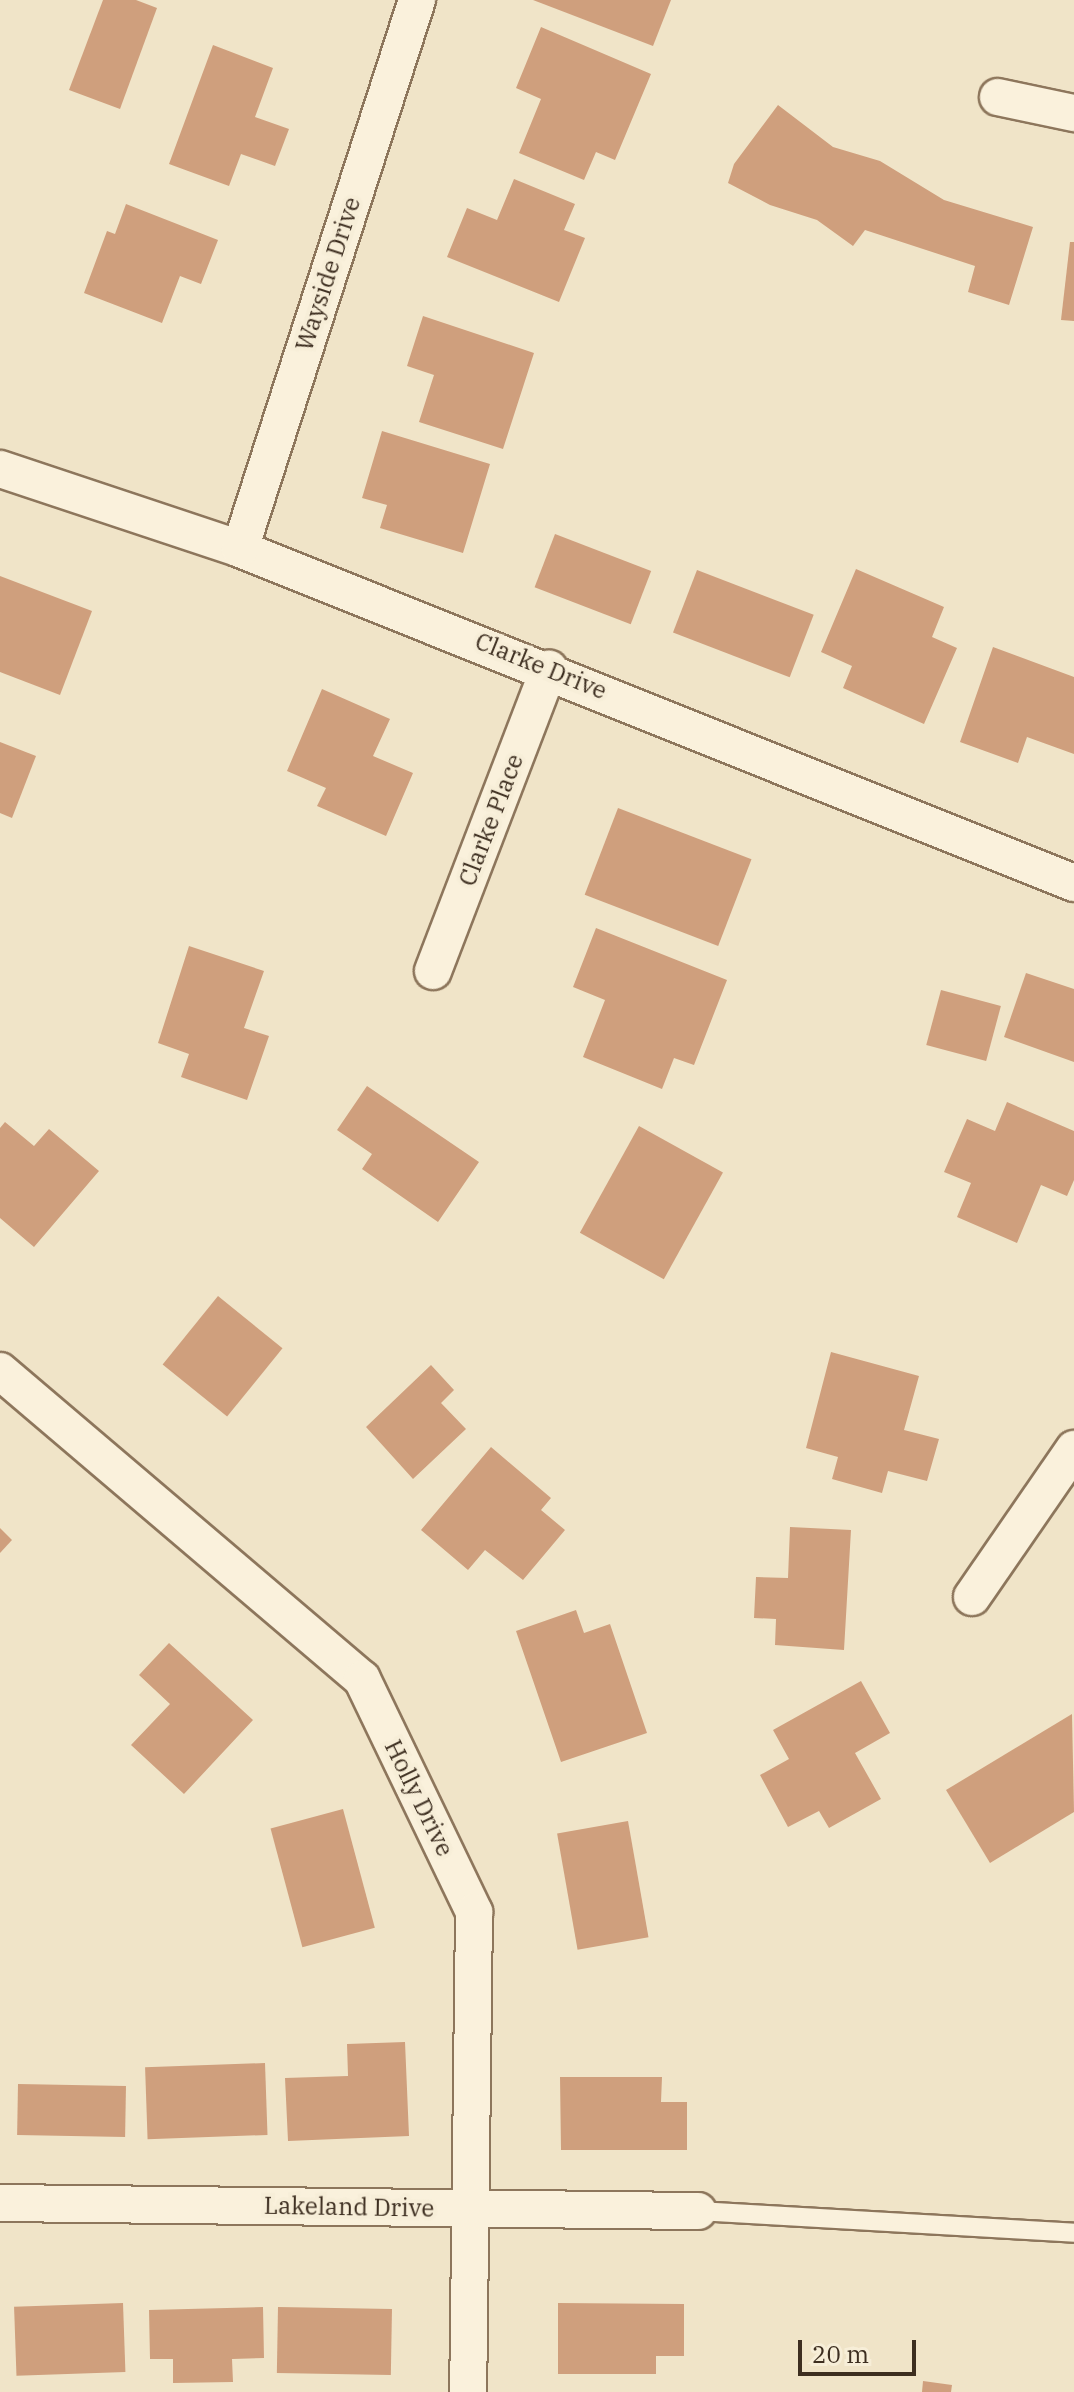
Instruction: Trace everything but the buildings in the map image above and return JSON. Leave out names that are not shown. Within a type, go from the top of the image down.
[{"type":"street","name":"Wayside Drive","points":[[240,549],[417,0]]},
{"type":"street","points":[[998,97],[1074,113]]},
{"type":"street","name":"Clarke Drive","points":[[0,469],[240,549],[549,669],[1074,883]]},
{"type":"street","name":"Clarke Place","points":[[433,971],[549,669]]},
{"type":"street","name":"Holly Drive","points":[[0,1371],[362,1679],[474,1912],[467,2209],[468,2392]]},
{"type":"street","points":[[972,1597],[1074,1449]]},
{"type":"street","name":"Lakeland Drive","points":[[0,2203],[698,2211]]},
{"type":"lane","points":[[698,2211],[1074,2233]]}]
